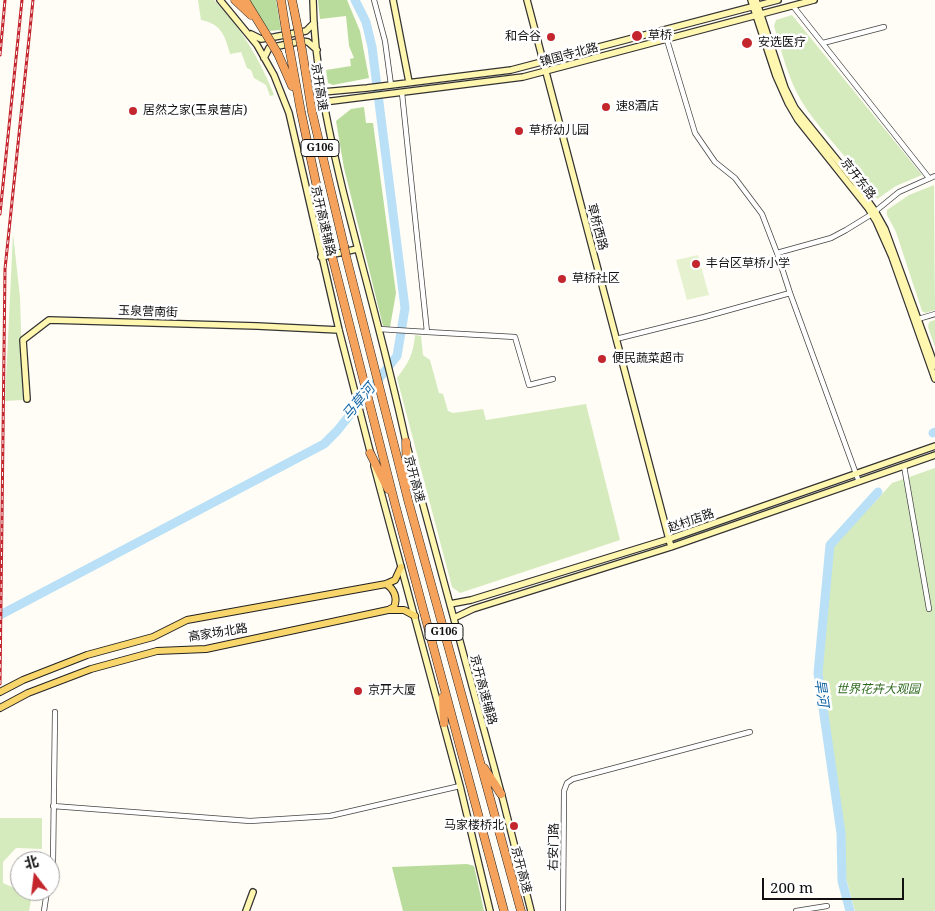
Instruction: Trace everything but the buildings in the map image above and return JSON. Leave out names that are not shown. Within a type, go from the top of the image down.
[{"type":"highway","points":[[235,0],[258,22]]},
{"type":"highway","points":[[245,0],[278,54],[289,76],[301,112]]},
{"type":"highway","name":"京开高速","points":[[281,0],[301,112],[330,249],[395,504],[503,911]]},
{"type":"highway","points":[[292,0],[298,29]]},
{"type":"highway","points":[[296,0],[298,29]]},
{"type":"highway","name":"京开高速","points":[[298,29],[312,112],[381,398],[521,911]]},
{"type":"highway","points":[[406,442],[408,500]]},
{"type":"highway","points":[[370,453],[395,504]]},
{"type":"highway","points":[[442,683],[444,723]]},
{"type":"highway","points":[[481,764],[502,794]]},
{"type":"main road","points":[[386,584],[395,580],[401,567]]},
{"type":"main road","points":[[386,584],[391,587],[395,597],[394,607],[388,610]]},
{"type":"main road","name":"高家场北路","points":[[0,692],[23,680],[87,655],[153,638],[187,620],[386,584]]},
{"type":"main road","name":"高家场北路","points":[[0,708],[28,693],[91,669],[157,651],[206,648],[388,610],[404,610],[415,616]]},
{"type":"street","name":"京开高速辅路","points":[[220,0],[257,45],[274,75],[289,113],[321,257],[370,453]]},
{"type":"street","points":[[313,0],[316,50],[332,146],[379,329],[515,337],[528,385],[553,379]]},
{"type":"street","points":[[374,0],[385,41],[390,85]]},
{"type":"street","points":[[393,0],[409,82]]},
{"type":"street","name":"草桥西路","points":[[527,0],[671,547]]},
{"type":"street","name":"镇国寺北路","points":[[323,92],[510,70],[754,3],[778,0]]},
{"type":"street","name":"镇国寺北路","points":[[324,102],[523,78],[814,0]]},
{"type":"street","name":"京开东路","points":[[754,3],[776,76],[788,103],[798,120],[873,213],[935,366]]},
{"type":"street","points":[[793,6],[929,178]]},
{"type":"street","points":[[245,30],[261,39],[306,32],[314,22]]},
{"type":"street","points":[[823,43],[884,28]]},
{"type":"street","points":[[667,40],[695,133],[715,162],[735,178],[762,214],[859,482]]},
{"type":"street","points":[[264,58],[269,48],[302,41],[308,42],[316,50]]},
{"type":"street","points":[[402,93],[427,332]]},
{"type":"street","points":[[777,253],[831,238],[873,213],[899,192],[935,176]]},
{"type":"street","points":[[321,257],[358,249]]},
{"type":"street","points":[[616,339],[704,318],[790,293]]},
{"type":"street","points":[[916,319],[935,314]]},
{"type":"street","name":"京开东路","points":[[916,319],[935,379]]},
{"type":"street","name":"玉泉营南街","points":[[27,399],[23,340],[49,320],[339,330]]},
{"type":"street","name":"京开高速辅路","points":[[379,329],[406,442],[532,911]]},
{"type":"street","name":"赵村店路","points":[[450,604],[471,600],[669,539],[935,446]]},
{"type":"street","points":[[370,453],[444,723],[490,911]]},
{"type":"street","name":"赵村店路","points":[[454,618],[472,609],[671,547],[935,455]]},
{"type":"street","points":[[904,466],[929,609]]},
{"type":"street","points":[[53,851],[55,712]]},
{"type":"street","name":"右安门路","points":[[563,911],[564,791],[567,783],[573,779],[750,732]]},
{"type":"street","points":[[54,806],[250,821],[330,816],[460,786]]},
{"type":"street","points":[[246,911],[253,892]]},
{"type":"street","points":[[796,911],[827,906]]},
{"type":"green space","points":[[198,0],[214,0],[233,22],[263,69],[274,95],[270,96],[266,85],[254,78],[251,70],[247,68],[241,52],[230,54],[221,31],[213,24],[201,20]]},
{"type":"green space","points":[[249,0],[276,0],[281,30],[269,31]]},
{"type":"green space","points":[[318,0],[347,0],[360,31],[369,78],[333,85],[328,83],[326,70],[351,66],[350,59],[354,58],[349,46],[346,16],[320,19]]},
{"type":"green space","points":[[792,15],[922,175],[896,186],[877,199],[869,186],[810,114],[793,84],[774,26],[776,20]]},
{"type":"green space","points":[[364,107],[366,123],[373,123],[396,293],[390,327],[383,326],[344,168],[336,121],[351,109]]},
{"type":"green space","points":[[934,185],[935,310],[925,313],[922,311],[896,232],[887,215],[887,210],[909,195]]},
{"type":"green space","points":[[13,234],[20,297],[23,400],[5,401]]},
{"type":"green space","points":[[698,255],[709,295],[687,300],[676,260]]},
{"type":"green space","points":[[935,320],[935,347],[928,327],[929,322]]},
{"type":"green space","points":[[415,335],[421,336],[423,355],[430,360],[439,393],[443,394],[448,411],[453,413],[483,409],[486,420],[586,404],[620,540],[460,593],[452,587],[397,378],[410,358]]},
{"type":"green space","name":"世界花卉大观园","points":[[935,468],[935,911],[855,911],[846,878],[844,829],[822,697],[822,665],[834,545],[858,508],[875,502],[892,483]]},
{"type":"green space","points":[[0,818],[42,818],[42,849],[16,848],[10,851],[10,854],[3,862],[3,883],[10,886],[10,901],[31,901],[29,911],[0,911]]},
{"type":"green space","points":[[467,864],[474,866],[484,911],[403,911],[392,867]]},
{"type":"waterway","name":"马草河","points":[[0,615],[324,444],[337,431],[397,356],[405,308],[372,47],[366,22],[355,0]]},
{"type":"waterway","name":"旱河","points":[[850,911],[842,881],[841,833],[818,673],[830,545],[878,492]]},
{"type":"railway","points":[[0,55],[5,0]]},
{"type":"railway","points":[[0,214],[22,0]]},
{"type":"railway","points":[[0,684],[5,269],[33,0]]},
{"type":"place","name":"草桥","points":[[637,36]]},
{"type":"place","name":"和合谷","points":[[551,37]]},
{"type":"place","name":"安选医疗","points":[[747,43]]},
{"type":"place","name":"速8酒店","points":[[606,107]]},
{"type":"place","name":"居然之家(玉泉营店)","points":[[133,111]]},
{"type":"place","name":"草桥幼儿园","points":[[519,131]]},
{"type":"place","name":"丰台区草桥小学","points":[[696,264]]},
{"type":"place","name":"草桥社区","points":[[562,279]]},
{"type":"place","name":"便民蔬菜超市","points":[[602,359]]},
{"type":"place","name":"京开大厦","points":[[358,691]]},
{"type":"place","name":"马家楼桥北","points":[[514,826]]}]
